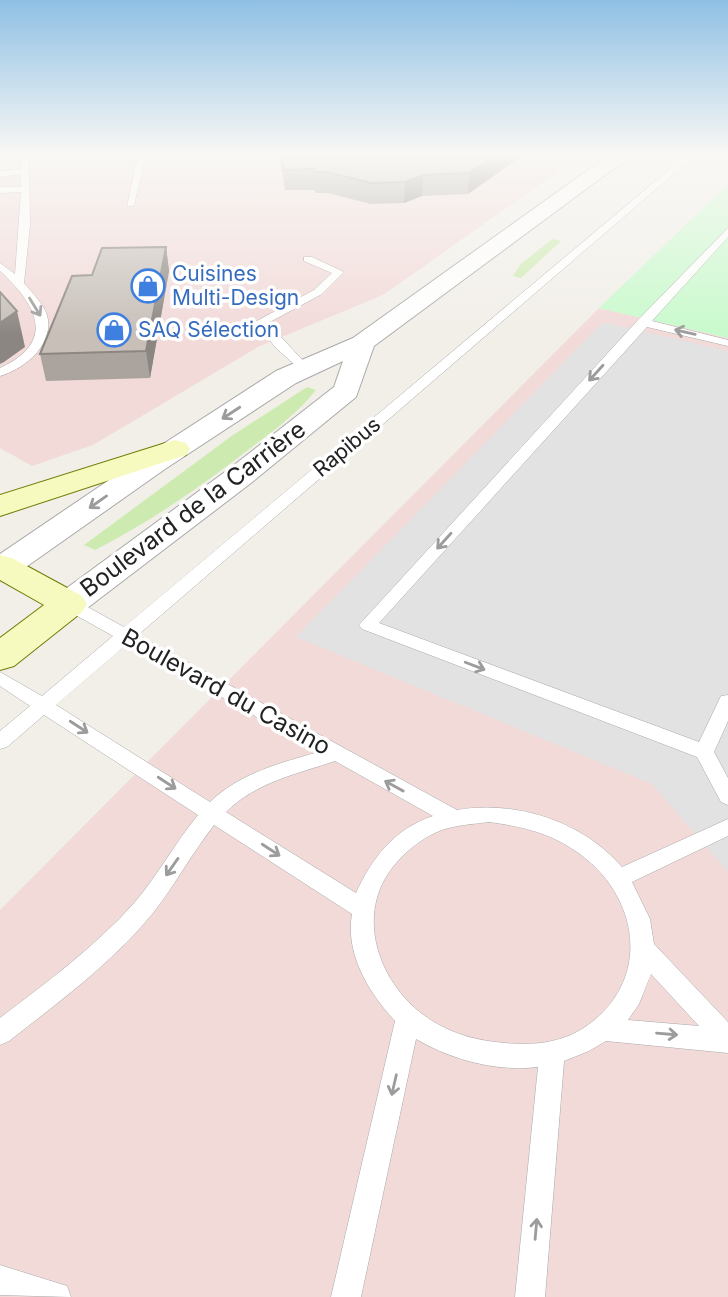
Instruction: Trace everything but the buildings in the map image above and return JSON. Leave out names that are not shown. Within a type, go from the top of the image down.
[{"type":"main road","points":[[0,506],[175,449]]},
{"type":"main road","name":"Boulevard du Casino","points":[[1,567],[69,604]]},
{"type":"main road","name":"Boulevard de la Carrière","points":[[0,657],[69,604]]},
{"type":"street","name":"Boulevard de la Carrière","points":[[1,567],[286,377],[362,343],[538,214]]},
{"type":"street","name":"Boulevard de la Carrière","points":[[69,604],[240,476],[346,391],[362,343]]},
{"type":"lane","points":[[19,283],[25,214]]},
{"type":"lane","name":"Rapibus","points":[[0,741],[623,214]]},
{"type":"lane","points":[[728,230],[368,625],[704,752],[728,797]]},
{"type":"lane","points":[[304,369],[261,322],[318,292],[339,272],[308,260]]},
{"type":"lane","points":[[0,266],[19,283],[41,313],[43,333],[28,356],[16,366],[0,372]]},
{"type":"lane","points":[[642,322],[728,343]]},
{"type":"lane","points":[[2,358],[28,356]]},
{"type":"lane","name":"Boulevard du Casino","points":[[69,604],[453,818]]},
{"type":"lane","points":[[0,678],[362,909]]},
{"type":"lane","points":[[704,752],[728,701]]},
{"type":"lane","points":[[0,1033],[80,969],[124,929],[146,906],[197,832],[226,800],[253,782],[337,754]]},
{"type":"lane","points":[[489,814],[526,819],[562,831],[593,851],[619,878],[638,912],[644,949],[640,977],[627,1005],[605,1029],[581,1044],[552,1053],[514,1057],[476,1052],[440,1039],[408,1019],[379,985],[363,947],[362,909],[372,877],[392,850],[419,830],[453,818],[489,814]]},
{"type":"lane","points":[[619,878],[728,827]]},
{"type":"lane","points":[[644,949],[728,1040]]},
{"type":"lane","points":[[346,1297],[408,1019]]},
{"type":"lane","points":[[605,1029],[728,1040]]},
{"type":"lane","points":[[530,1297],[552,1053]]},
{"type":"lane","points":[[0,1280],[56,1297]]},
{"type":"shaded area","points":[[0,214],[499,214],[383,295],[260,346],[93,445],[32,466],[0,448]]},
{"type":"shaded area","points":[[599,308],[728,338],[728,1297],[0,1297],[0,910]]},
{"type":"shaded area","points":[[603,322],[728,351],[728,872],[652,784],[296,637]]},
{"type":"green space","points":[[697,214],[728,214],[728,338],[599,308]]},
{"type":"green space","points":[[552,239],[561,241],[521,278],[513,276],[521,264]]},
{"type":"green space","points":[[307,387],[316,390],[292,415],[193,491],[95,550],[84,545],[233,435]]},
{"type":"place","name":"Cuisines Multi-Design","points":[[148,286]]},
{"type":"place","name":"SAQ Sélection","points":[[114,330]]}]
